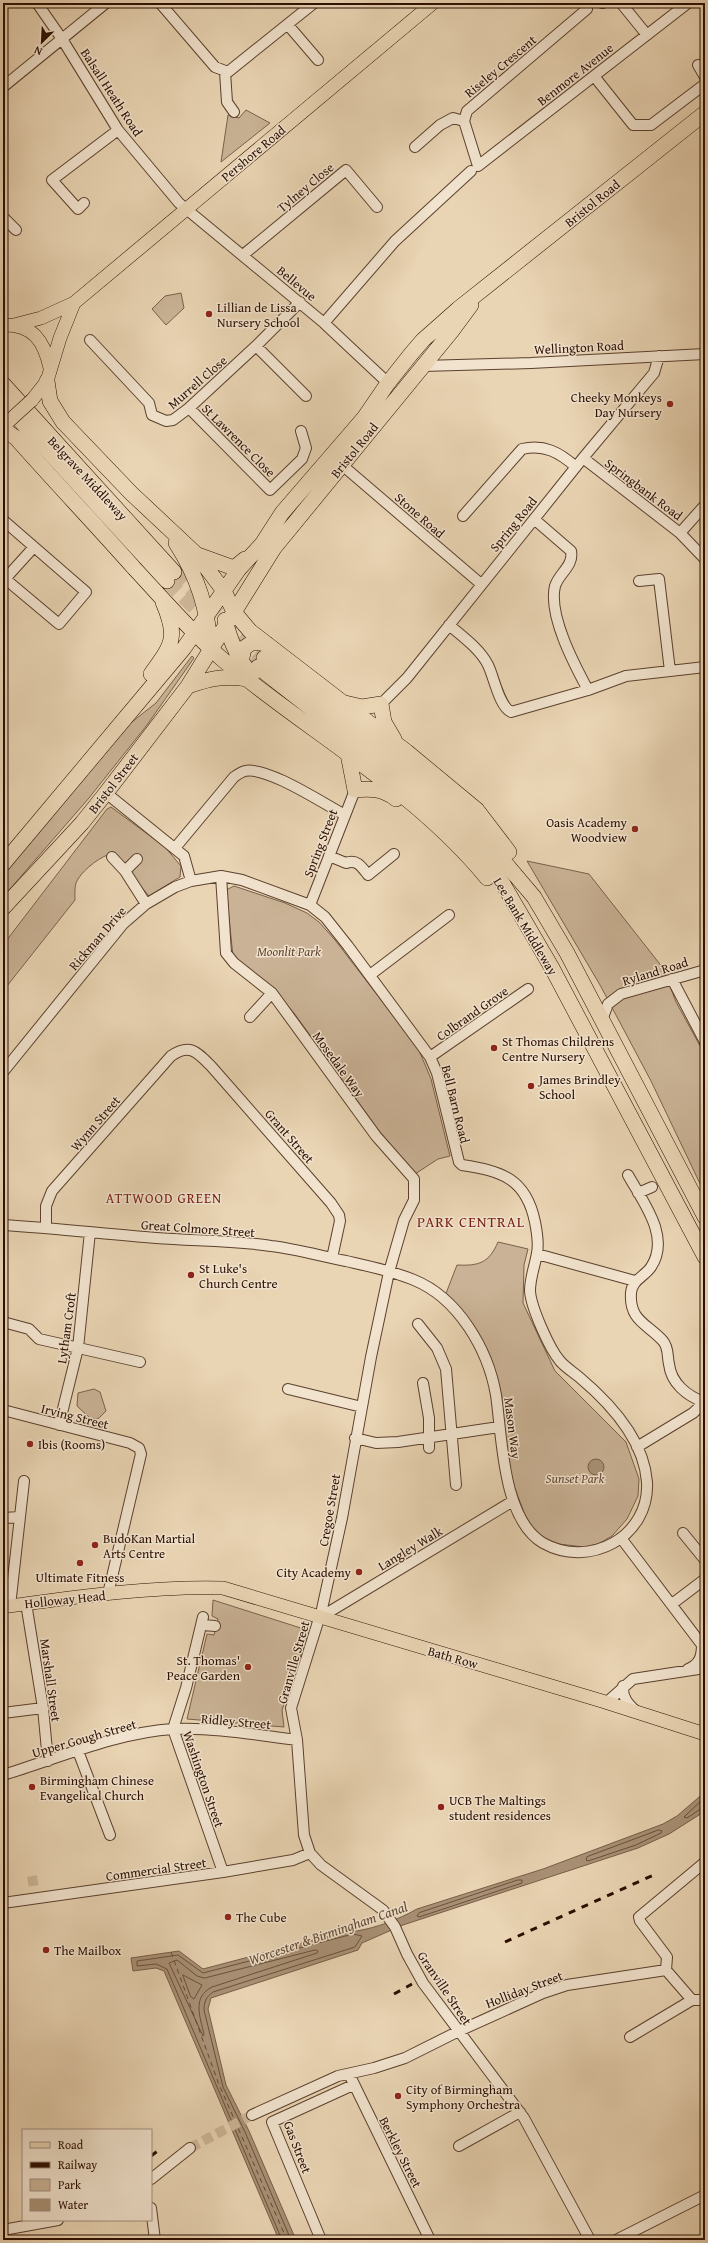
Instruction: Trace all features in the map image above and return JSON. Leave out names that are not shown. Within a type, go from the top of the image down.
[{"type":"highway","name":"Bristol Road","points":[[195,632],[208,620],[224,591],[240,569],[262,544],[282,513],[364,418],[388,383],[411,354],[436,328],[705,113]]},
{"type":"highway","name":"Bristol Road","points":[[211,649],[228,618],[274,548],[342,465],[438,360],[479,293]]},
{"type":"highway","points":[[411,354],[438,360]]},
{"type":"highway","points":[[48,374],[50,401],[63,422],[164,524],[196,554],[224,591],[235,651],[241,662],[283,706]]},
{"type":"highway","name":"Belgrave Middleway","points":[[3,384],[171,577],[3,402]]},
{"type":"highway","points":[[5,425],[161,597],[211,649],[283,706],[407,798],[464,851],[525,923]]},
{"type":"highway","points":[[164,524],[191,566],[208,620],[211,649]]},
{"type":"highway","points":[[196,554],[224,566],[236,568],[262,544]]},
{"type":"highway","points":[[133,710],[143,685],[165,654],[172,639],[171,627],[161,597]]},
{"type":"highway","points":[[208,620],[228,618],[250,631],[263,656]]},
{"type":"highway","points":[[3,864],[133,710],[195,632]]},
{"type":"highway","points":[[241,662],[244,648],[253,642],[263,656],[342,702],[397,744],[477,810],[503,842],[528,882],[534,897]]},
{"type":"highway","name":"Bristol Street","points":[[3,908],[82,823],[188,686],[211,649]]},
{"type":"highway","name":"Lee Bank Middleway","points":[[263,656],[443,797],[474,824],[534,897],[602,1020],[705,1217]]},
{"type":"highway","name":"Lee Bank Middleway","points":[[263,656],[430,801],[467,836],[503,884],[552,968],[705,1257]]},
{"type":"highway","points":[[188,686],[204,680],[232,676],[248,679]]},
{"type":"highway","points":[[342,702],[362,707],[381,704],[384,722],[397,744]]},
{"type":"highway","points":[[348,754],[355,790],[366,789],[386,791],[464,851]]},
{"type":"main road","name":"Pershore Road","points":[[9,325],[41,318],[74,303],[433,3]]},
{"type":"main road","name":"Pershore Road","points":[[5,425],[32,400],[48,374],[74,303]]},
{"type":"main road","points":[[9,325],[30,332],[42,343],[48,374]]},
{"type":"main road","name":"Bath Row","points":[[199,1587],[223,1588],[319,1618],[607,1702],[705,1734]]},
{"type":"main road","name":"Holloway Head","points":[[6,1606],[108,1594],[199,1587]]},
{"type":"street","name":"Balsall Heath Road","points":[[37,3],[62,39],[118,130],[186,209]]},
{"type":"street","points":[[3,88],[106,3]]},
{"type":"street","points":[[160,3],[215,67],[225,72],[235,69],[314,3]]},
{"type":"street","name":"Riseley Crescent","points":[[464,121],[467,111],[587,10],[582,3]]},
{"type":"street","points":[[621,3],[647,35]]},
{"type":"street","name":"Benmore Avenue","points":[[324,323],[395,241],[475,168],[688,3]]},
{"type":"street","points":[[288,26],[318,60]]},
{"type":"street","points":[[698,65],[705,77]]},
{"type":"street","points":[[225,72],[227,102],[234,112]]},
{"type":"street","points":[[594,76],[633,125],[651,125],[705,84]]},
{"type":"street","points":[[415,147],[440,125],[453,118],[464,121],[475,168]]},
{"type":"street","points":[[84,203],[78,209],[52,180],[118,130]]},
{"type":"street","name":"Tylney Close","points":[[243,255],[346,170],[377,207]]},
{"type":"street","name":"Bellevue","points":[[186,209],[300,302],[388,383]]},
{"type":"street","points":[[3,217],[16,230]]},
{"type":"street","name":"Murrell Close","points":[[90,340],[149,403],[152,415],[166,421],[172,420],[189,408],[256,346],[300,302]]},
{"type":"street","points":[[256,346],[306,396]]},
{"type":"street","name":"Wellington Road","points":[[438,360],[705,354]]},
{"type":"street","name":"Spring Road","points":[[381,704],[407,678],[583,458],[654,373],[659,356]]},
{"type":"street","name":"St Lawrence Close","points":[[189,408],[270,490],[302,459],[306,448],[301,431]]},
{"type":"street","points":[[463,516],[522,449],[535,446],[549,448],[576,467]]},
{"type":"street","name":"Springbank Road","points":[[583,458],[680,533],[705,559]]},
{"type":"street","name":"Stone Road","points":[[342,465],[481,584]]},
{"type":"street","points":[[680,533],[705,505]]},
{"type":"street","points":[[534,519],[571,551],[570,562],[556,582],[557,620],[571,659],[588,690]]},
{"type":"street","points":[[3,520],[86,592],[59,624],[4,578],[34,547]]},
{"type":"street","points":[[639,581],[659,579],[670,671]]},
{"type":"street","points":[[449,625],[469,642],[487,663],[497,686],[503,706],[510,712],[588,690],[626,676],[705,666]]},
{"type":"street","points":[[175,848],[234,777],[244,772],[261,772],[277,778],[345,815]]},
{"type":"street","name":"Spring Street","points":[[310,905],[355,790]]},
{"type":"street","points":[[106,793],[184,856],[191,881]]},
{"type":"street","points":[[329,856],[346,863],[352,861],[359,863],[368,875],[394,854]]},
{"type":"street","points":[[112,857],[125,871],[146,904]]},
{"type":"street","points":[[125,871],[137,859]]},
{"type":"street","name":"Bell Barn Road","points":[[191,881],[221,876],[242,880],[310,905],[325,917],[430,1057],[437,1073],[459,1162],[462,1165],[500,1173],[513,1180],[528,1198],[537,1232],[537,1254]]},
{"type":"street","name":"Mosedale Way","points":[[221,876],[226,953],[234,963],[272,993],[376,1136],[414,1179],[414,1200],[404,1220],[389,1272]]},
{"type":"street","name":"Rickman Drive","points":[[3,1072],[123,924],[146,904],[175,887],[191,881]]},
{"type":"street","points":[[370,975],[449,915]]},
{"type":"street","name":"Ryland Road","points":[[602,1020],[608,1004],[621,994],[705,970]]},
{"type":"street","points":[[672,979],[705,1042]]},
{"type":"street","name":"Colbrand Grove","points":[[430,1057],[528,990]]},
{"type":"street","points":[[250,1017],[272,993]]},
{"type":"street","name":"Wynn Street","points":[[46,1228],[46,1206],[52,1191],[171,1056],[178,1051],[186,1049]]},
{"type":"street","name":"Grant Street","points":[[186,1049],[198,1052],[335,1209],[340,1221],[332,1258]]},
{"type":"street","points":[[628,1175],[649,1212],[658,1235],[658,1251],[645,1274],[635,1281],[631,1292],[632,1308],[637,1318],[664,1341],[668,1349],[669,1365],[673,1380],[693,1398],[705,1404],[693,1413],[637,1446]]},
{"type":"street","points":[[638,1193],[652,1187]]},
{"type":"street","name":"Great Colmore Street","points":[[3,1225],[270,1246],[332,1258],[389,1272]]},
{"type":"street","name":"Lytham Croft","points":[[59,1425],[78,1348],[90,1232]]},
{"type":"street","points":[[537,1254],[635,1281]]},
{"type":"street","name":"Mason Way","points":[[389,1272],[415,1280],[445,1300],[468,1327],[484,1355],[496,1395],[501,1450],[513,1501],[531,1533],[542,1542],[581,1554],[605,1547],[630,1531],[636,1521],[646,1495],[644,1467],[632,1436],[601,1398],[561,1363],[553,1351],[531,1299],[531,1275],[537,1254]]},
{"type":"street","name":"Cregoe Street","points":[[319,1618],[342,1518],[355,1438],[389,1272]]},
{"type":"street","points":[[3,1322],[29,1329],[39,1339],[140,1362]]},
{"type":"street","points":[[418,1324],[437,1348],[446,1369],[456,1485]]},
{"type":"street","points":[[423,1383],[428,1418],[429,1448]]},
{"type":"street","points":[[288,1388],[362,1407]]},
{"type":"street","name":"Irving Street","points":[[3,1410],[130,1443],[139,1448],[141,1454],[108,1594]]},
{"type":"street","points":[[355,1438],[376,1443],[398,1442],[499,1427]]},
{"type":"street","points":[[6,1606],[24,1481]]},
{"type":"street","name":"Langley Walk","points":[[319,1618],[513,1501]]},
{"type":"street","points":[[3,1518],[20,1517]]},
{"type":"street","points":[[683,1533],[705,1560]]},
{"type":"street","points":[[621,1538],[703,1646],[699,1662],[694,1666],[683,1670]]},
{"type":"street","points":[[672,1604],[705,1579]]},
{"type":"street","name":"Marshall Street","points":[[26,1603],[43,1708],[48,1761]]},
{"type":"street","name":"Granville Street","points":[[319,1618],[292,1708],[297,1740],[304,1835],[310,1854],[321,1865],[383,1910],[398,1934],[416,1971],[458,2030],[520,2112],[590,2240]]},
{"type":"street","name":"Washington Street","points":[[215,1626],[203,1621],[173,1729],[223,1872]]},
{"type":"street","points":[[607,1702],[623,1686],[633,1679],[683,1670],[705,1668]]},
{"type":"street","points":[[623,1686],[622,1692],[628,1704],[639,1713]]},
{"type":"street","points":[[3,1713],[43,1708]]},
{"type":"street","name":"Ridley Street","points":[[173,1729],[222,1730],[297,1740]]},
{"type":"street","name":"Upper Gough Street","points":[[3,1775],[78,1751],[134,1736],[173,1729]]},
{"type":"street","points":[[78,1751],[110,1835]]},
{"type":"street","name":"Commercial Street","points":[[3,1903],[35,1894],[223,1872],[293,1860],[310,1854]]},
{"type":"street","points":[[692,2000],[666,1970],[668,1957],[640,1922],[639,1917],[705,1862]]},
{"type":"street","name":"Holliday Street","points":[[252,2115],[338,2076],[405,2058],[458,2030],[514,2004],[567,1985],[666,1970]]},
{"type":"street","points":[[630,2037],[692,2000],[700,2000],[705,1998]]},
{"type":"street","name":"Berkley Street","points":[[350,2074],[353,2085],[430,2240]]},
{"type":"street","name":"Gas Street","points":[[321,2240],[272,2122],[353,2085]]},
{"type":"street","points":[[459,2146],[520,2112]]},
{"type":"street","points":[[152,2178],[190,2148]]},
{"type":"street","points":[[616,2240],[705,2195]]},
{"type":"street","points":[[152,2216],[155,2240]]},
{"type":"street","points":[[3,2230],[52,2221]]},
{"type":"green space","points":[[246,110],[270,123],[221,162],[228,115],[239,118]]},
{"type":"green space","points":[[181,293],[184,308],[166,325],[152,309],[165,296]]},
{"type":"green space","points":[[192,656],[194,658],[147,725],[89,798],[3,897],[3,875],[123,729],[156,703]]},
{"type":"green space","points":[[111,807],[165,847],[181,866],[180,877],[149,896],[113,853],[98,860],[78,879],[75,886],[75,900],[3,991],[3,945],[107,809]]},
{"type":"green space","points":[[527,861],[589,874],[663,968],[676,1002],[705,1055],[705,1194],[651,1081],[600,985]]},
{"type":"green space","name":"Moonlit Park","points":[[234,886],[285,903],[307,913],[319,922],[335,940],[418,1048],[431,1079],[450,1156],[438,1159],[415,1174],[380,1132],[294,1013],[276,993],[233,956],[226,890]]},
{"type":"green space","name":"Sunset Park","points":[[498,1242],[528,1249],[524,1265],[523,1303],[555,1371],[626,1442],[639,1479],[638,1496],[627,1519],[612,1536],[598,1544],[584,1547],[559,1544],[545,1539],[533,1528],[525,1515],[514,1486],[504,1445],[502,1397],[496,1380],[445,1296],[457,1265],[471,1265],[482,1262],[491,1255]]},
{"type":"green space","points":[[94,1389],[100,1392],[106,1411],[98,1419],[91,1419],[77,1406],[78,1393]]},
{"type":"green space","name":"St. Thomas' Peace Garden","points":[[213,1600],[307,1630],[306,1640],[282,1710],[284,1727],[187,1719],[207,1634],[214,1635],[218,1619],[212,1616]]},
{"type":"water","points":[[593,1459],[599,1459],[604,1464],[602,1473],[599,1475],[593,1475],[588,1470],[588,1464]]},
{"type":"water","points":[[705,1792],[705,1809],[699,1815],[669,1834],[638,1848],[403,1925],[362,1943],[358,1950],[211,1998],[208,2009],[226,2085],[249,2131],[296,2240],[279,2240],[164,1971],[156,1968],[133,1971],[131,1958],[179,1951],[203,1969],[355,1929],[357,1931],[380,1925],[395,1920],[417,1909],[543,1869],[663,1824],[677,1816]]},
{"type":"ferry route","points":[[171,1952],[218,2082],[287,2240]]},
{"type":"tunnel","points":[[174,572],[264,658]]},
{"type":"tunnel","points":[[167,581],[212,624]]},
{"type":"tunnel","points":[[234,644],[258,667]]},
{"type":"tunnel","points":[[32,1876],[34,1890]]},
{"type":"tunnel","points":[[190,2148],[252,2115]]},
{"type":"railway","points":[[505,1942],[658,1873]]},
{"type":"railway","points":[[394,1994],[412,1984]]},
{"type":"railway","points":[[152,2155],[159,2150]]},
{"type":"place","name":"Lillian de Lissa Nursery School","points":[[209,314]]},
{"type":"place","name":"Cheeky Monkeys Day Nursery","points":[[670,404]]},
{"type":"place","name":"Oasis Academy Woodview","points":[[635,829]]},
{"type":"place","name":"St Thomas Childrens Centre Nursery","points":[[494,1048]]},
{"type":"place","name":"James Brindley School","points":[[531,1086]]},
{"type":"place","name":"St Luke's Church Centre","points":[[191,1275]]},
{"type":"place","name":"Ibis (Rooms)","points":[[30,1444]]},
{"type":"place","name":"BudoKan Martial Arts Centre","points":[[95,1545]]},
{"type":"place","name":"Ultimate Fitness","points":[[80,1563]]},
{"type":"place","name":"City Academy","points":[[359,1572]]},
{"type":"place","name":"St. Thomas' Peace Garden","points":[[248,1667]]},
{"type":"place","name":"Birmingham Chinese Evangelical Church","points":[[32,1787]]},
{"type":"place","name":"UCB The Maltings student residences","points":[[441,1807]]},
{"type":"place","name":"The Cube","points":[[228,1917]]},
{"type":"place","name":"The Mailbox","points":[[46,1950]]},
{"type":"place","name":"City of Birmingham Symphony Orchestra","points":[[398,2096]]},
{"type":"district","name":"ATTWOOD GREEN","points":[[164,1198]]},
{"type":"district","name":"PARK CENTRAL","points":[[471,1222]]},
{"type":"water label","name":"Worcester & Birmingham Canal","points":[[328,1933]]}]
